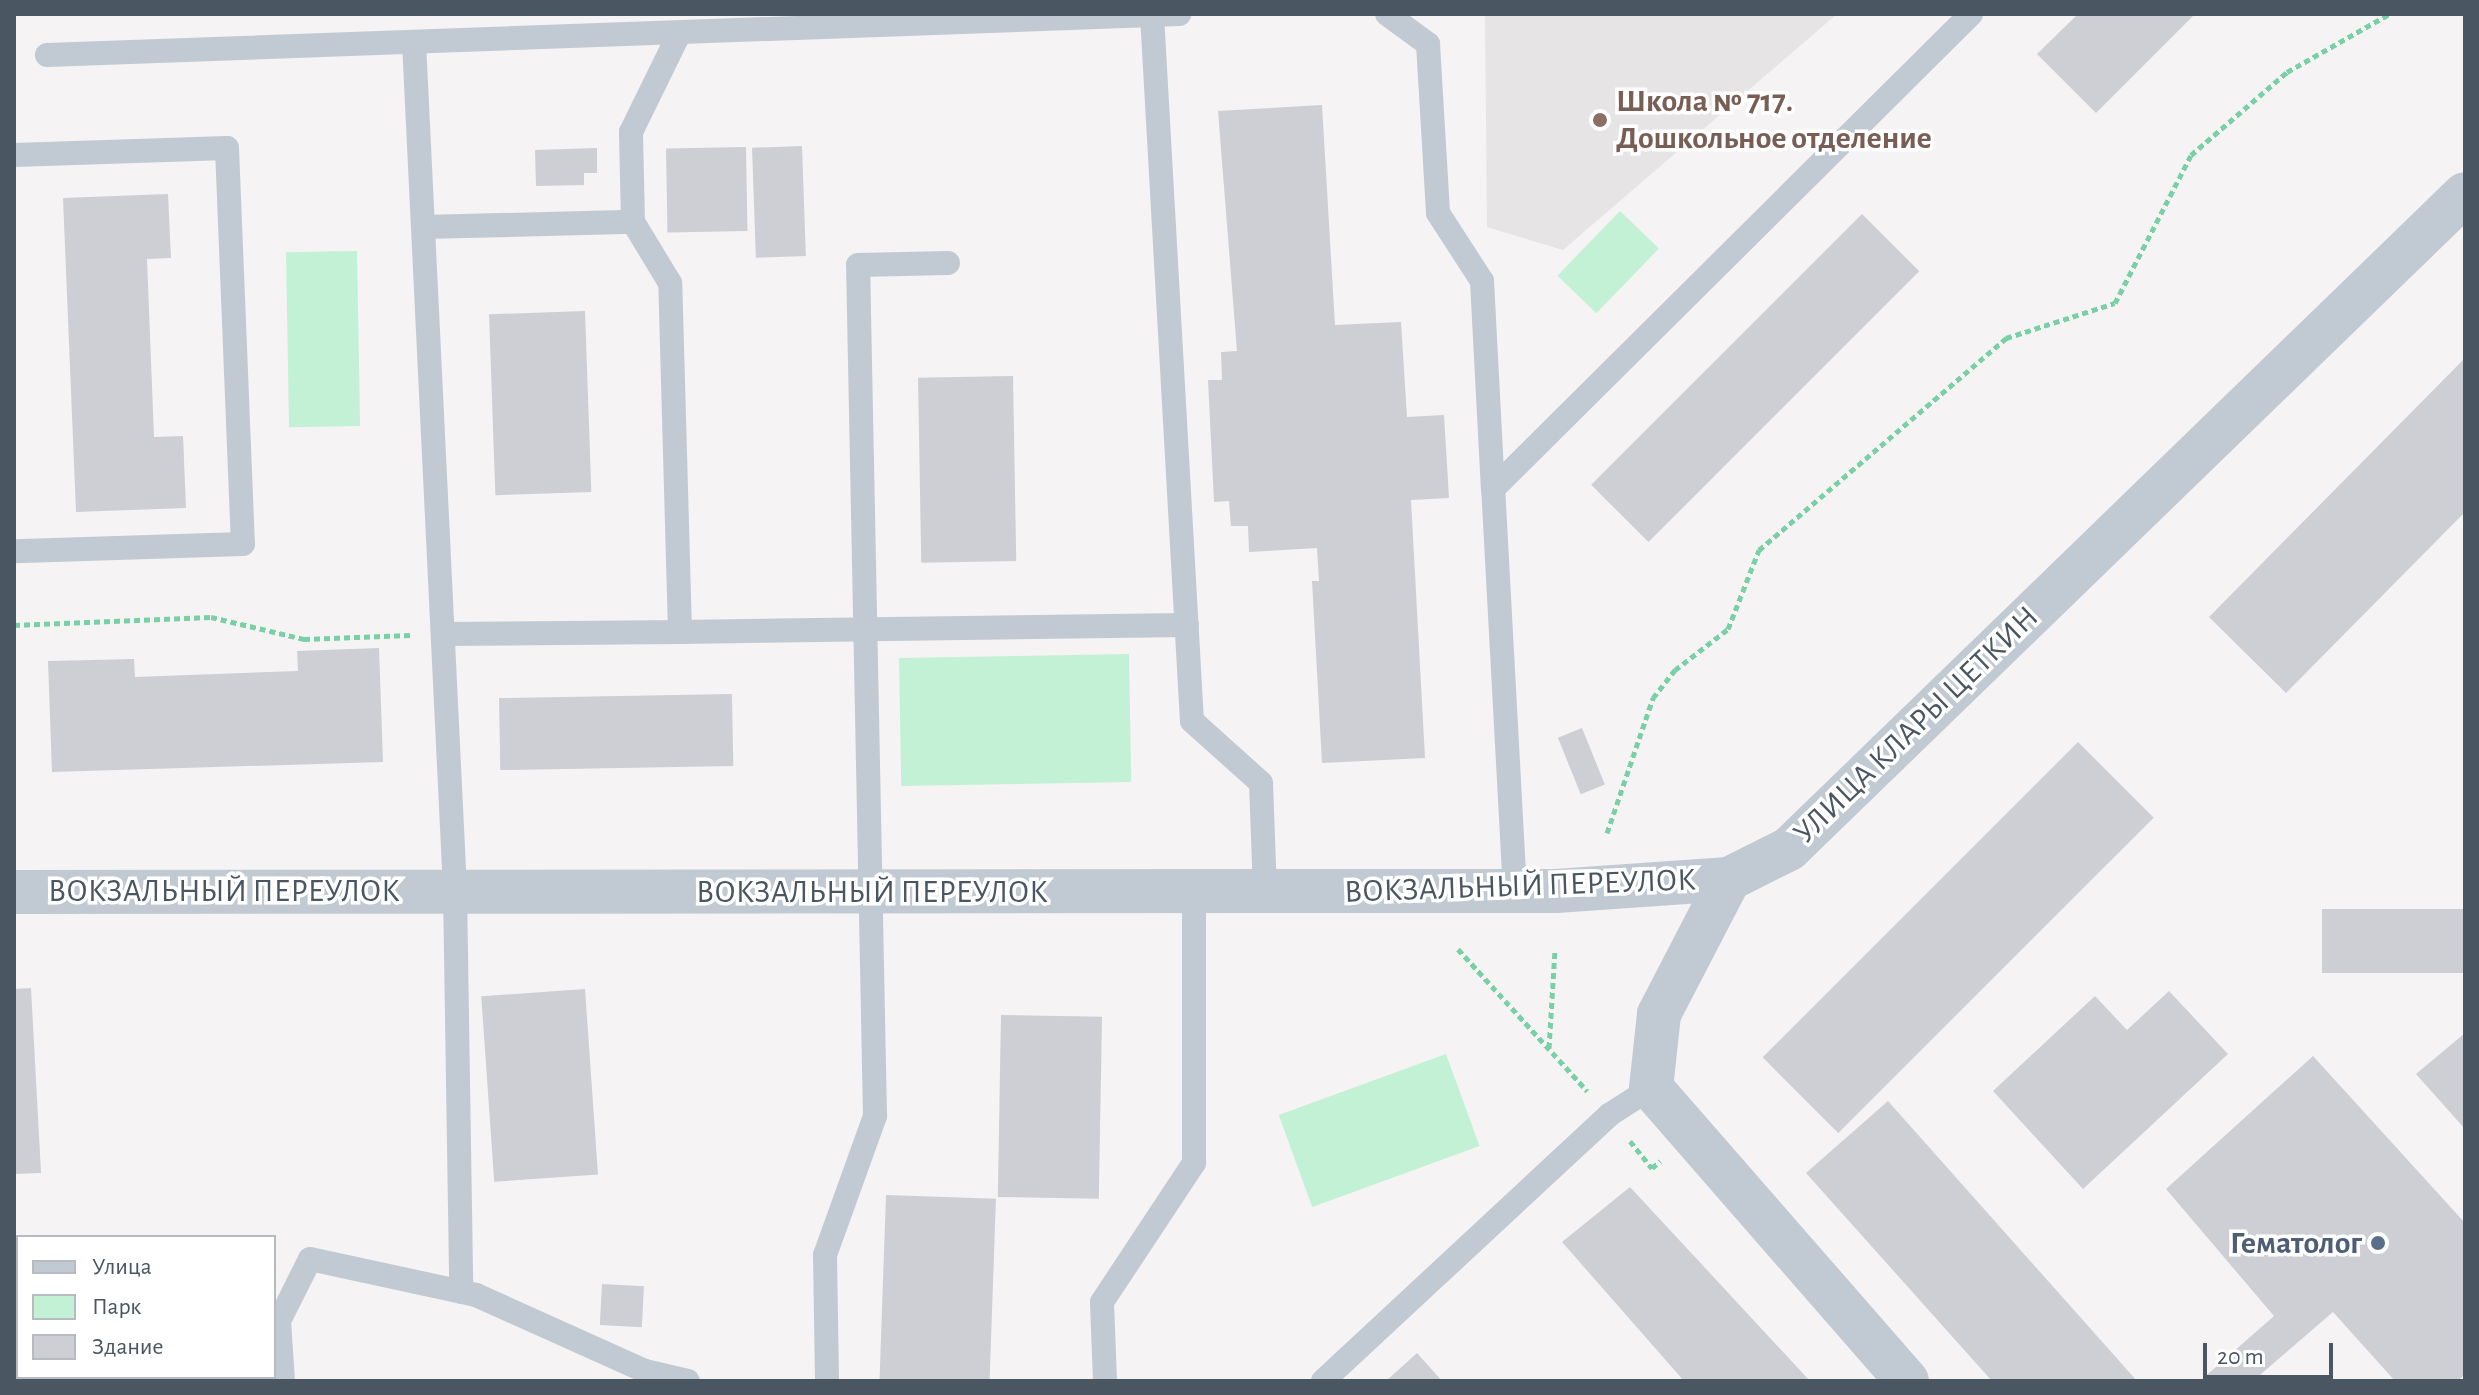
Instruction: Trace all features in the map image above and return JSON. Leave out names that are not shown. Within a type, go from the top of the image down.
[{"type":"street","name":"УЛИЦА КЛАРЫ ЦЕТКИН","points":[[1729,879],[1789,849],[2465,194]]},
{"type":"street","name":"ВОКЗАЛЬНЫЙ ПЕРЕУЛОК","points":[[14,892],[1515,892],[1729,879]]},
{"type":"street","points":[[1729,879],[1659,1014],[1651,1088],[1907,1381]]},
{"type":"lane","points":[[47,55],[1179,14]]},
{"type":"lane","points":[[1387,14],[1428,44],[1438,213],[1482,281],[1515,892]]},
{"type":"lane","points":[[1493,489],[1971,14]]},
{"type":"lane","points":[[1152,15],[1192,721],[1261,783],[1265,891]]},
{"type":"lane","points":[[680,32],[631,132],[633,222],[670,283],[680,632]]},
{"type":"lane","points":[[414,42],[455,890],[461,1292]]},
{"type":"lane","points":[[14,155],[227,148],[243,544],[14,551]]},
{"type":"lane","points":[[423,227],[633,222]]},
{"type":"lane","points":[[827,1381],[825,1255],[875,1116],[873,894],[858,265],[948,263]]},
{"type":"lane","points":[[443,634],[1187,625]]},
{"type":"lane","points":[[1105,1381],[1102,1302],[1194,1163],[1194,891]]},
{"type":"lane","points":[[1323,1381],[1609,1115],[1651,1088]]},
{"type":"lane","points":[[283,1381],[279,1321],[310,1259],[461,1292],[645,1371],[688,1381]]},
{"type":"path","points":[[1607,833],[1653,698],[1675,670],[1728,629],[1759,550],[2006,338],[2115,303],[2191,155],[2287,72],[2389,14]]},
{"type":"path","points":[[14,625],[211,617],[304,639],[443,634]]},
{"type":"path","points":[[1458,949],[1609,1115],[1652,1168],[1691,1133]]},
{"type":"path","points":[[1549,1049],[1555,950]]},
{"type":"shaded area","name":"Школа № 717. Дошкольное отделение","points":[[1485,14],[1837,14],[1563,250],[1487,227]]},
{"type":"green space","points":[[1620,211],[1659,249],[1596,313],[1557,276]]},
{"type":"green space","points":[[357,251],[360,426],[289,427],[286,252]]},
{"type":"green space","points":[[1129,654],[1131,782],[901,786],[899,658]]},
{"type":"green space","points":[[1446,1054],[1480,1146],[1312,1207],[1279,1115]]},
{"type":"building","points":[[2078,14],[2195,14],[2096,113],[2037,54]]},
{"type":"building","points":[[1322,105],[1335,325],[1401,322],[1407,417],[1444,415],[1449,498],[1411,500],[1425,758],[1322,763],[1312,581],[1319,581],[1317,548],[1249,552],[1248,526],[1231,526],[1229,501],[1214,502],[1208,380],[1222,380],[1221,352],[1237,351],[1218,111]]},
{"type":"building","points":[[802,146],[806,256],[756,258],[752,148]]},
{"type":"building","points":[[746,147],[747,231],[667,232],[666,148]]},
{"type":"building","points":[[597,148],[597,173],[584,173],[584,185],[536,186],[535,150]]},
{"type":"building","points":[[168,194],[171,258],[147,259],[154,437],[183,436],[186,508],[76,512],[63,198]]},
{"type":"building","points":[[1862,214],[1919,271],[1648,542],[1591,485]]},
{"type":"building","points":[[585,311],[591,492],[495,495],[489,314]]},
{"type":"building","points":[[2465,358],[2465,512],[2286,693],[2209,617]]},
{"type":"building","points":[[1013,376],[1016,561],[921,563],[918,378]]},
{"type":"building","points":[[379,648],[383,762],[52,772],[48,661],[134,659],[135,677],[298,671],[297,651]]},
{"type":"building","points":[[732,694],[733,766],[500,770],[499,698]]},
{"type":"building","points":[[1582,728],[1605,785],[1581,794],[1558,738]]},
{"type":"building","points":[[2078,742],[2154,818],[1838,1133],[1763,1057]]},
{"type":"building","points":[[2322,909],[2465,909],[2465,973],[2322,973]]},
{"type":"building","points":[[31,988],[41,1173],[14,1174],[14,989]]},
{"type":"building","points":[[585,989],[598,1175],[494,1182],[481,996]]},
{"type":"building","points":[[2169,991],[2228,1054],[2083,1189],[1993,1091],[2095,996],[2127,1030]]},
{"type":"building","points":[[1001,1015],[1102,1017],[1099,1199],[998,1197]]},
{"type":"building","points":[[2465,1033],[2465,1129],[2416,1074]]},
{"type":"building","points":[[2313,1056],[2465,1223],[2465,1374],[2458,1381],[2395,1381],[2333,1312],[2253,1381],[2200,1381],[2274,1316],[2166,1189]]},
{"type":"building","points":[[1888,1101],[2137,1381],[1992,1381],[1806,1173]]},
{"type":"building","points":[[1630,1187],[1810,1381],[1684,1381],[1562,1242]]},
{"type":"building","points":[[886,1195],[996,1199],[990,1381],[880,1381]]},
{"type":"building","points":[[602,1284],[644,1286],[642,1327],[600,1325]]},
{"type":"building","points":[[1417,1353],[1442,1381],[1386,1381]]},
{"type":"place","name":"Школа № 717. Дошкольное отделение","points":[[1600,120]]},
{"type":"place","name":"Гематолог","points":[[2378,1243]]}]
